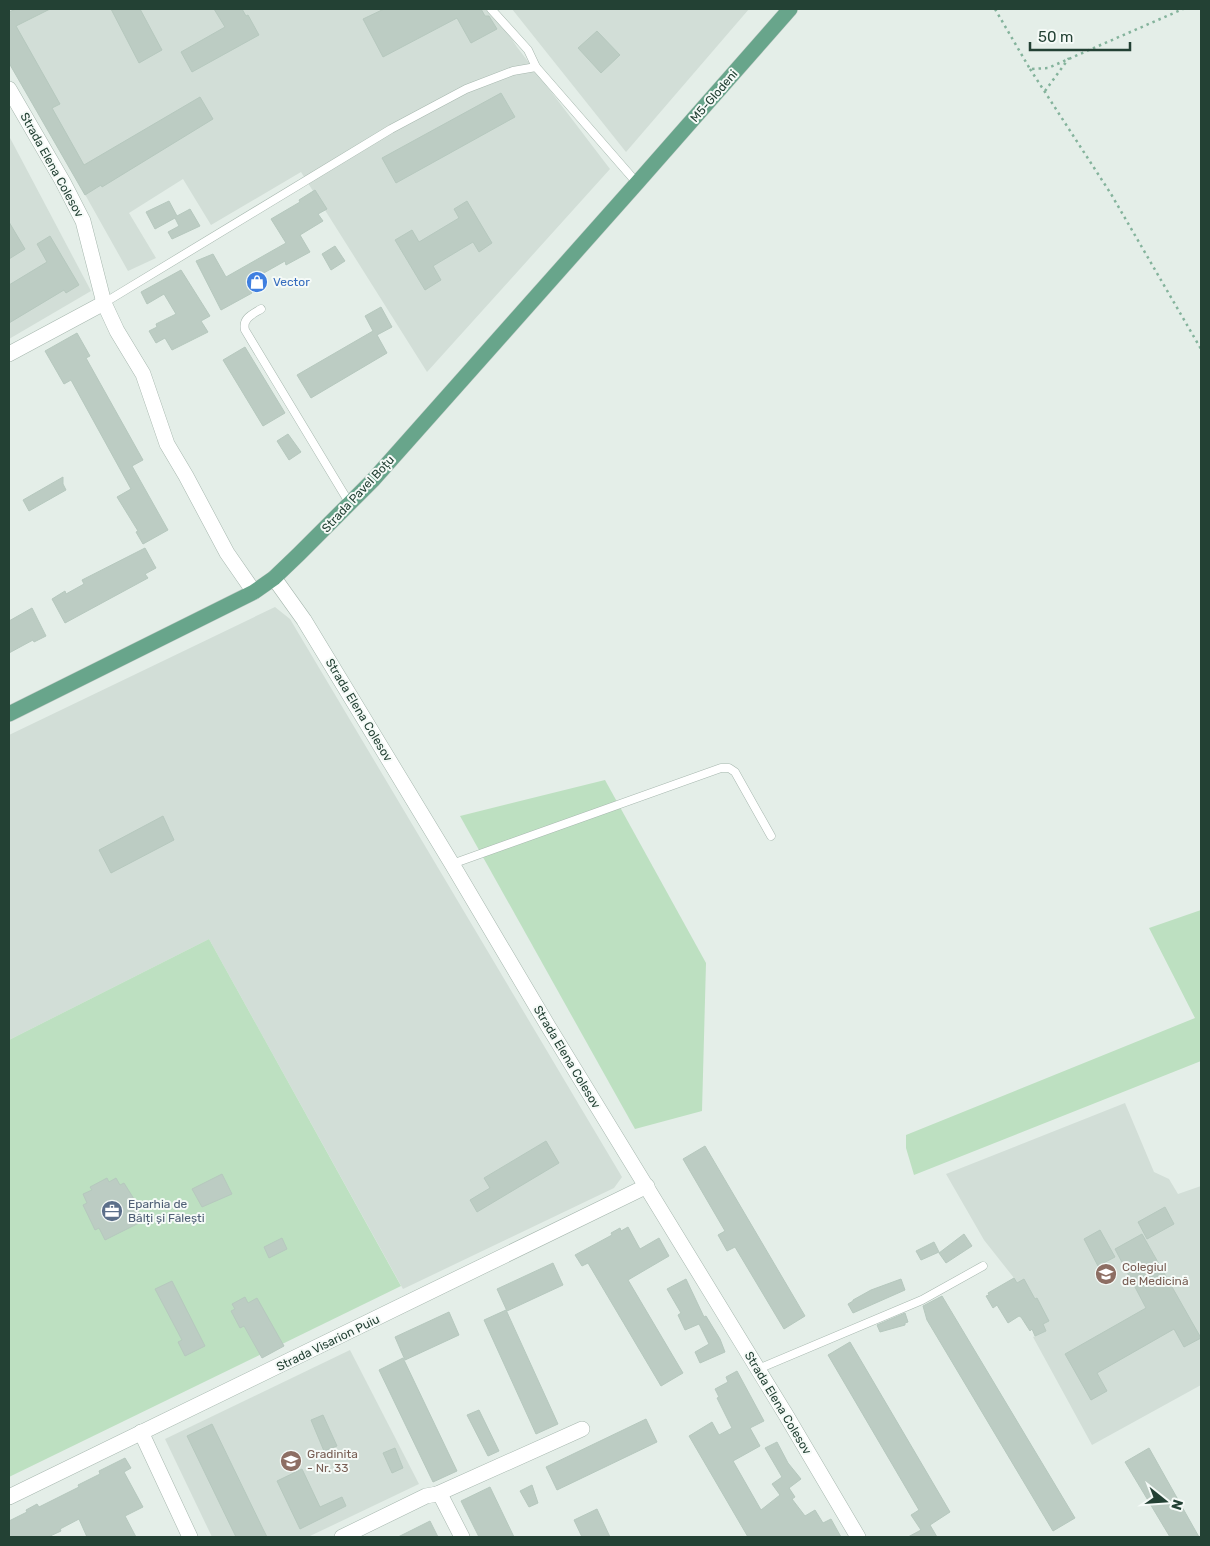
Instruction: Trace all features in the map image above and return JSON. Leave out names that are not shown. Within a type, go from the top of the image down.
[{"type":"main road","name":"M5-Glodeni","points":[[637,183],[790,9]]},
{"type":"main road","name":"Strada Pavel Boțu","points":[[9,714],[254,592],[274,578],[350,504],[637,183]]},
{"type":"street","name":"Strada Elena Colesov","points":[[9,89],[63,182],[83,221],[104,303],[116,332],[143,374],[166,444],[186,476],[227,554],[254,592]]},
{"type":"street","points":[[9,354],[104,303]]},
{"type":"street","name":"Strada Elena Colesov","points":[[274,578],[304,620],[858,1537]]},
{"type":"street","name":"Strada Visarion Puiu","points":[[9,1497],[647,1186]]},
{"type":"street","points":[[342,1537],[426,1496],[436,1494],[582,1428]]},
{"type":"street","points":[[141,1432],[190,1537]]},
{"type":"street","points":[[436,1494],[442,1498],[462,1537]]},
{"type":"lane","points":[[491,9],[528,50],[536,67],[637,183]]},
{"type":"lane","points":[[104,303],[391,129],[466,89],[513,71],[536,67]]},
{"type":"lane","points":[[262,308],[247,318],[244,326],[350,504]]},
{"type":"lane","points":[[452,864],[721,768],[729,768],[735,772],[771,836]]},
{"type":"lane","points":[[758,1369],[922,1300],[983,1266]]},
{"type":"path","points":[[995,9],[1030,69],[1110,194],[1201,349]]},
{"type":"path","points":[[1030,69],[1048,68],[1183,9]]},
{"type":"path","points":[[1045,91],[1070,57]]},
{"type":"shaded area","points":[[9,9],[492,9],[517,47],[610,169],[427,372],[301,172],[211,225],[183,179],[129,213],[156,258],[128,271],[9,59]]},
{"type":"shaded area","points":[[512,9],[749,9],[626,152]]},
{"type":"shaded area","points":[[9,136],[91,291],[9,339]]},
{"type":"shaded area","points":[[275,607],[290,619],[622,1177],[614,1188],[403,1289],[209,939],[9,1040],[9,735]]},
{"type":"shaded area","name":"Colegiul de Medicină","points":[[1125,1103],[1154,1172],[1169,1179],[1178,1194],[1201,1186],[1201,1385],[1092,1445],[1033,1337],[1046,1331],[1043,1324],[1014,1278],[984,1240],[946,1174]]},
{"type":"shaded area","name":"Gradinita - Nr. 33","points":[[350,1350],[419,1484],[308,1537],[212,1537],[165,1439]]},
{"type":"green space","points":[[605,780],[706,963],[702,1111],[635,1129],[460,816]]},
{"type":"green space","points":[[1201,910],[1201,1061],[914,1175],[906,1148],[906,1135],[1195,1018],[1149,928]]},
{"type":"green space","points":[[209,939],[401,1286],[9,1477],[9,1040]]},
{"type":"building","points":[[16,9],[50,9],[16,26],[60,104],[52,108],[84,165],[200,97],[213,119],[102,187],[101,185],[85,195],[9,63],[9,12]]},
{"type":"building","points":[[111,9],[140,9],[162,50],[139,63]]},
{"type":"building","points":[[214,9],[242,9],[246,16],[248,15],[259,35],[192,72],[181,52],[225,27]]},
{"type":"building","points":[[384,9],[481,9],[485,16],[489,16],[497,29],[471,43],[457,18],[383,57],[363,19]]},
{"type":"building","points":[[597,31],[620,55],[601,73],[578,48]]},
{"type":"building","points":[[501,93],[515,117],[396,183],[382,158]]},
{"type":"building","points":[[315,190],[327,209],[318,214],[323,221],[300,235],[310,252],[286,265],[285,261],[246,283],[252,293],[221,310],[196,261],[213,254],[226,277],[286,243],[271,219],[300,202],[299,200]]},
{"type":"building","points":[[169,201],[177,216],[190,209],[200,226],[172,239],[168,232],[179,226],[175,218],[155,229],[146,212]]},
{"type":"building","points":[[467,201],[492,243],[479,252],[473,242],[433,266],[441,280],[425,290],[395,240],[412,230],[419,242],[459,218],[454,209]]},
{"type":"building","points":[[9,222],[25,249],[9,259]]},
{"type":"building","points":[[50,236],[79,285],[66,293],[64,290],[9,323],[9,285],[47,262],[37,244]]},
{"type":"building","points":[[335,246],[345,261],[331,270],[322,254]]},
{"type":"building","points":[[181,270],[210,316],[201,321],[208,332],[172,350],[165,338],[156,343],[149,331],[157,327],[156,324],[176,314],[164,294],[147,304],[141,292]]},
{"type":"building","points":[[381,307],[392,327],[377,335],[387,353],[311,398],[297,375],[373,331],[365,316]]},
{"type":"building","points":[[77,333],[90,356],[86,358],[143,460],[132,466],[168,530],[143,544],[136,532],[138,531],[117,497],[131,489],[71,380],[64,384],[45,351]]},
{"type":"building","points":[[245,347],[285,413],[263,426],[223,360]]},
{"type":"building","points":[[288,434],[301,452],[289,460],[277,441]]},
{"type":"building","points":[[63,477],[63,484],[66,490],[29,511],[23,500]]},
{"type":"building","points":[[145,548],[156,568],[145,574],[148,578],[65,623],[52,599],[65,591],[66,594],[84,584],[82,580]]},
{"type":"building","points":[[32,608],[46,636],[34,642],[33,640],[9,653],[9,621]]},
{"type":"building","points":[[163,816],[174,840],[111,873],[99,850]]},
{"type":"building","points":[[546,1141],[559,1163],[477,1212],[470,1200],[490,1188],[484,1178]]},
{"type":"building","points":[[705,1146],[805,1316],[784,1329],[735,1247],[727,1251],[718,1235],[725,1231],[683,1159]]},
{"type":"building","points":[[222,1174],[232,1194],[202,1207],[192,1189]]},
{"type":"building","name":"Eparhia de Bălți și Fălești","points":[[107,1178],[109,1182],[116,1178],[120,1185],[124,1183],[134,1199],[141,1222],[105,1240],[99,1228],[95,1230],[83,1205],[87,1203],[83,1194],[92,1190],[90,1187]]},
{"type":"building","points":[[1165,1207],[1174,1224],[1147,1239],[1138,1222]]},
{"type":"building","points":[[628,1227],[640,1249],[659,1238],[669,1256],[628,1280],[683,1373],[661,1386],[588,1263],[582,1266],[575,1255],[612,1235],[611,1233],[620,1228],[621,1231]]},
{"type":"building","points":[[1100,1230],[1115,1257],[1098,1266],[1084,1239]]},
{"type":"building","points":[[964,1234],[972,1246],[946,1263],[939,1253]]},
{"type":"building","points":[[1142,1234],[1201,1338],[1184,1347],[1174,1329],[1097,1373],[1107,1391],[1091,1400],[1065,1354],[1146,1308],[1115,1249]]},
{"type":"building","points":[[282,1238],[287,1249],[269,1258],[264,1247]]},
{"type":"building","points":[[934,1242],[939,1252],[921,1260],[916,1251]]},
{"type":"building","points":[[553,1263],[563,1285],[507,1311],[497,1289]]},
{"type":"building","points":[[1014,1278],[1017,1283],[1024,1279],[1035,1299],[1037,1298],[1049,1321],[1043,1324],[1046,1331],[1035,1336],[1032,1329],[1030,1331],[1021,1317],[1019,1316],[1008,1323],[997,1305],[993,1308],[986,1296],[989,1295],[988,1293]]},
{"type":"building","points":[[686,1279],[704,1317],[706,1316],[720,1339],[725,1352],[700,1363],[695,1352],[709,1344],[699,1324],[685,1330],[678,1315],[681,1313],[667,1289]]},
{"type":"building","points":[[901,1279],[905,1290],[853,1313],[848,1304],[853,1300],[871,1290]]},
{"type":"building","points":[[172,1281],[205,1346],[185,1356],[178,1342],[182,1340],[155,1289]]},
{"type":"building","points":[[942,1296],[1075,1518],[1053,1531],[927,1320],[923,1306]]},
{"type":"building","points":[[245,1297],[248,1303],[257,1298],[284,1346],[262,1358],[244,1326],[240,1328],[231,1311],[235,1309],[232,1304]]},
{"type":"building","points":[[506,1310],[558,1424],[536,1434],[484,1320]]},
{"type":"building","points":[[449,1312],[459,1335],[405,1360],[395,1337]]},
{"type":"building","points":[[905,1313],[908,1322],[905,1325],[880,1332],[877,1325]]},
{"type":"building","points":[[850,1342],[950,1512],[930,1525],[937,1537],[908,1537],[921,1530],[911,1515],[919,1510],[828,1355]]},
{"type":"building","points":[[403,1358],[457,1471],[433,1482],[379,1370]]},
{"type":"building","points":[[737,1371],[764,1421],[750,1428],[760,1446],[733,1461],[761,1510],[780,1495],[772,1484],[782,1477],[765,1448],[777,1442],[788,1463],[801,1479],[789,1488],[795,1497],[792,1499],[805,1516],[815,1510],[823,1523],[831,1519],[841,1537],[748,1537],[689,1436],[712,1422],[719,1435],[732,1428],[717,1398],[719,1397],[715,1389],[728,1382],[726,1377]]},
{"type":"building","points":[[479,1410],[499,1451],[488,1456],[467,1415]]},
{"type":"building","points":[[323,1415],[337,1446],[324,1451],[311,1420]]},
{"type":"building","points":[[646,1419],[657,1442],[557,1490],[546,1467]]},
{"type":"building","points":[[212,1424],[267,1537],[236,1537],[187,1436]]},
{"type":"building","points":[[395,1448],[403,1468],[392,1473],[383,1453]]},
{"type":"building","points":[[1149,1448],[1199,1537],[1170,1537],[1125,1462]]},
{"type":"building","points":[[125,1458],[131,1468],[124,1472],[143,1507],[125,1516],[136,1537],[87,1537],[79,1519],[48,1537],[9,1537],[9,1521],[27,1512],[26,1510],[37,1504],[39,1507],[79,1487],[78,1485],[100,1474],[99,1471]]},
{"type":"building","points":[[302,1469],[320,1507],[342,1497],[346,1506],[300,1529],[277,1481]]},
{"type":"building","points":[[532,1485],[538,1503],[529,1507],[520,1491]]},
{"type":"building","points":[[490,1487],[514,1537],[479,1537],[461,1501]]},
{"type":"building","points":[[597,1509],[610,1537],[582,1537],[574,1520]]},
{"type":"building","points":[[430,1521],[438,1537],[398,1537]]},
{"type":"place","name":"Vector","points":[[257,282]]},
{"type":"place","name":"Eparhia de Bălți și Fălești","points":[[112,1211]]},
{"type":"place","name":"Colegiul de Medicină","points":[[1106,1274]]},
{"type":"place","name":"Gradinita - Nr. 33","points":[[291,1461]]}]
